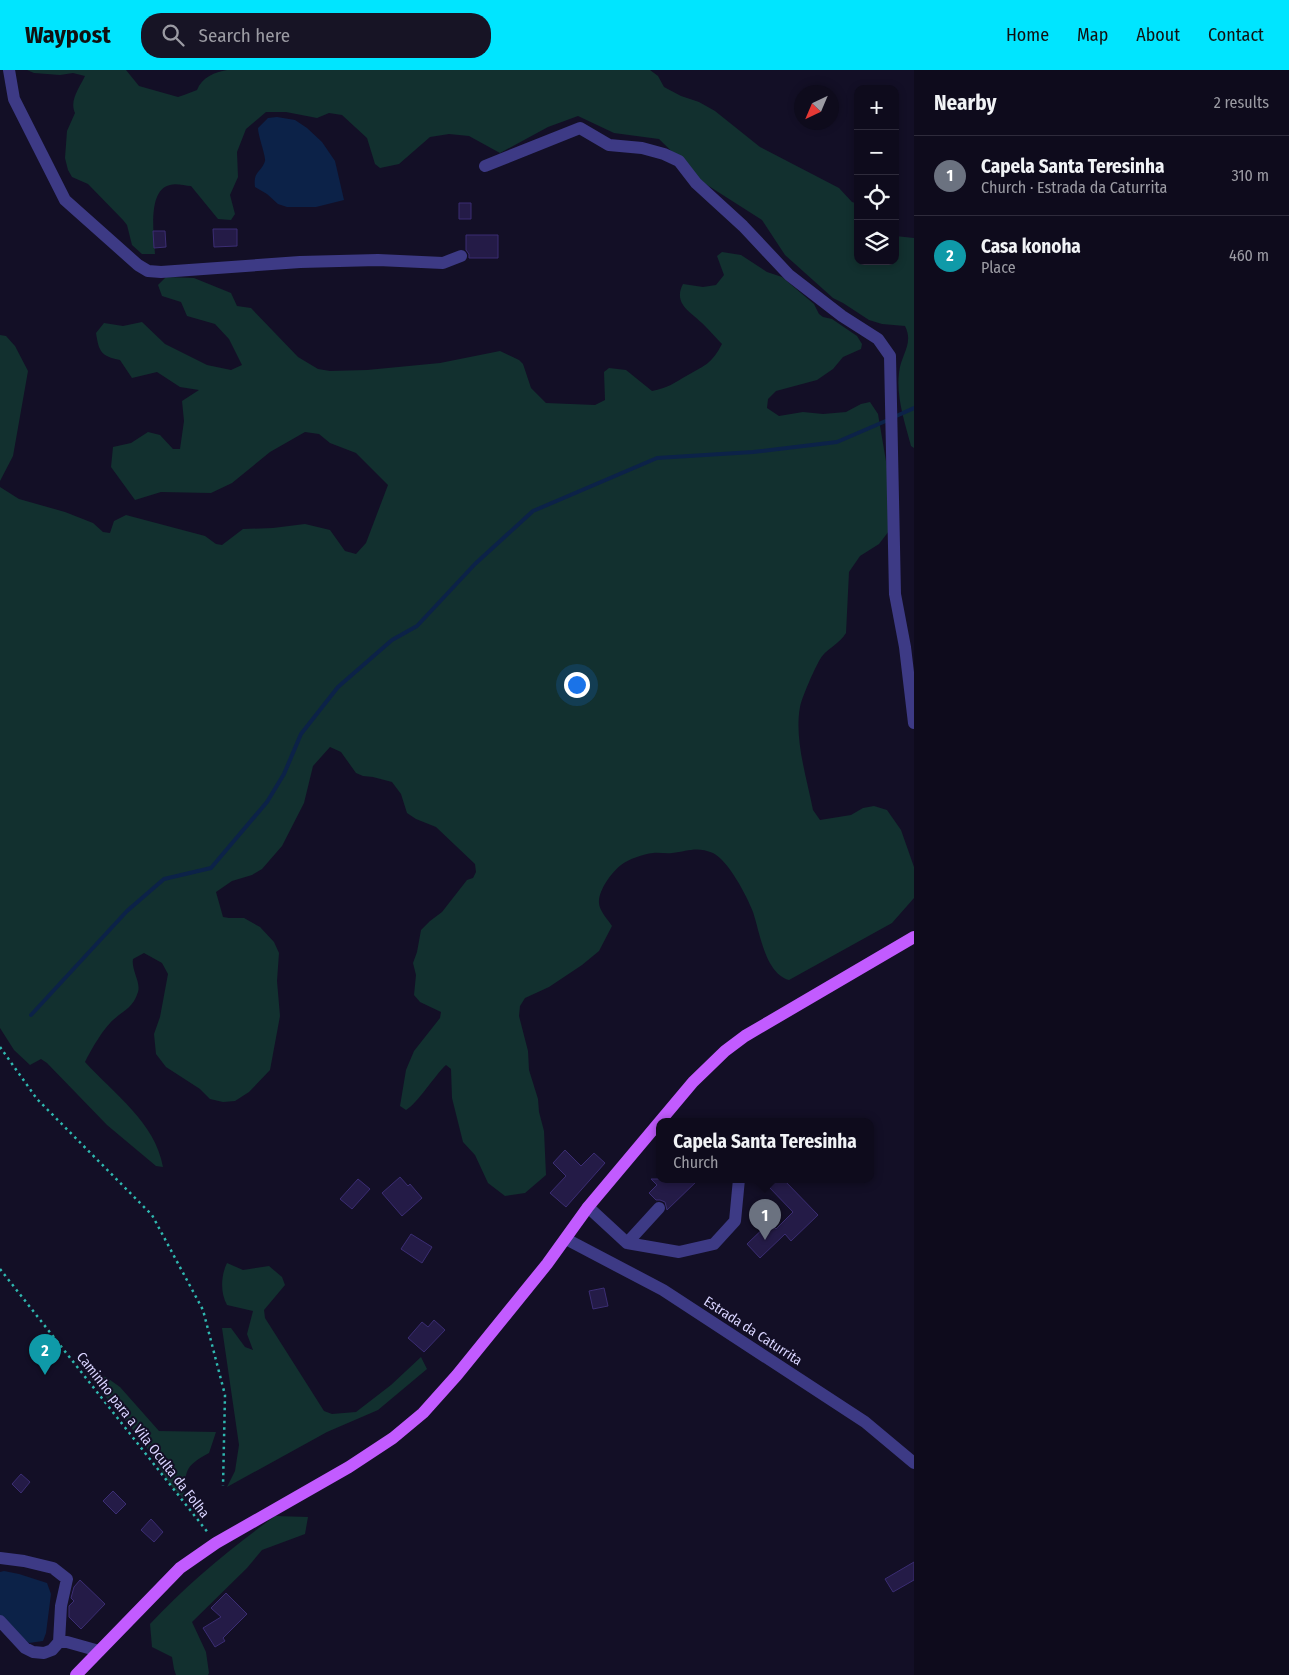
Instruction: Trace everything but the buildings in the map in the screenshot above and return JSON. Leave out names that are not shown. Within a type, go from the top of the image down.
[{"type":"main road","points":[[663,1118],[693,1082],[725,1051],[745,1036],[914,937]]},
{"type":"main road","points":[[76,1675],[180,1568],[216,1543],[349,1467],[393,1438],[423,1413],[457,1375],[566,1239],[588,1208],[656,1126]]},
{"type":"street","points":[[9,70],[14,99],[65,200],[138,265],[148,271],[161,272],[300,262],[378,260],[443,263],[461,256]]},
{"type":"street","points":[[486,166],[580,128],[609,145],[642,148],[664,154],[679,161],[696,183],[743,226],[790,274],[842,316],[878,339],[890,356],[895,594],[905,648],[914,723]]},
{"type":"street","points":[[588,1208],[627,1243],[679,1252],[714,1244],[735,1221],[739,1183]]},
{"type":"street","points":[[627,1243],[659,1208]]},
{"type":"street","name":"Estrada da Caturrita","points":[[566,1239],[662,1290],[865,1422],[914,1463]]},
{"type":"street","points":[[0,1558],[24,1561],[52,1568],[67,1579],[61,1606],[59,1642],[52,1650],[44,1653],[34,1652],[25,1648],[0,1621]]},
{"type":"street","points":[[59,1642],[67,1642],[99,1651]]},
{"type":"path","points":[[0,1047],[36,1099],[152,1216],[204,1310],[225,1395],[223,1486]]},
{"type":"path","name":"Caminho para a Vila Oculta da Folha","points":[[0,1269],[216,1543]]},
{"type":"green space","points":[[27,70],[126,70],[139,86],[178,97],[197,90],[199,85],[209,76],[227,70],[650,70],[658,76],[664,87],[715,111],[760,147],[839,188],[854,203],[854,265],[899,265],[899,236],[914,238],[914,448],[911,446],[906,428],[898,382],[900,366],[908,344],[905,326],[882,324],[869,320],[833,298],[785,255],[762,220],[704,183],[659,139],[614,133],[578,116],[548,127],[500,153],[469,136],[449,134],[430,137],[399,164],[380,168],[375,164],[367,138],[342,115],[329,113],[317,118],[286,112],[266,112],[246,129],[237,152],[238,177],[230,195],[235,214],[231,220],[218,219],[191,186],[170,185],[158,195],[155,204],[153,225],[155,254],[142,254],[132,245],[127,225],[123,220],[88,184],[72,177],[68,170],[65,158],[67,131],[75,113],[74,98],[85,76],[73,73],[60,75],[34,73]]},
{"type":"green space","points":[[722,252],[741,255],[767,272],[782,277],[814,304],[819,314],[832,319],[857,336],[862,344],[861,349],[843,357],[833,369],[817,380],[776,391],[768,399],[767,408],[779,416],[803,412],[823,414],[846,412],[861,404],[870,402],[878,414],[888,473],[889,531],[879,544],[860,556],[849,572],[846,633],[822,657],[814,671],[800,707],[799,732],[802,759],[813,810],[820,820],[851,815],[863,808],[874,806],[887,810],[901,830],[914,867],[914,898],[892,923],[789,980],[781,976],[769,961],[753,912],[746,897],[731,871],[719,857],[702,850],[655,853],[645,854],[621,865],[606,882],[599,898],[600,909],[612,926],[599,951],[549,987],[525,998],[520,1006],[519,1016],[528,1051],[529,1070],[538,1099],[544,1131],[546,1175],[525,1193],[505,1196],[488,1183],[475,1155],[463,1142],[452,1098],[451,1069],[446,1065],[406,1110],[400,1106],[406,1070],[414,1051],[440,1018],[441,1012],[420,1002],[414,995],[416,975],[413,963],[421,930],[442,912],[467,880],[473,878],[476,872],[475,864],[436,827],[407,813],[401,794],[392,782],[356,773],[341,752],[330,747],[313,766],[304,803],[282,846],[262,869],[252,875],[232,881],[216,892],[223,917],[244,918],[260,927],[274,942],[279,953],[277,981],[280,1016],[270,1070],[249,1092],[235,1101],[223,1102],[210,1099],[200,1089],[166,1067],[156,1054],[154,1034],[160,1017],[168,974],[162,963],[144,953],[133,959],[133,967],[139,988],[136,997],[131,1005],[105,1029],[85,1062],[132,1110],[152,1136],[159,1151],[163,1167],[156,1166],[107,1125],[47,1063],[41,1059],[30,1065],[14,1050],[0,1028],[0,487],[19,499],[65,512],[93,523],[103,532],[110,533],[114,521],[126,515],[205,536],[216,544],[222,545],[243,529],[305,524],[330,530],[345,551],[356,554],[366,543],[388,485],[356,453],[330,443],[319,434],[305,432],[270,452],[232,483],[211,493],[161,492],[135,500],[111,467],[113,447],[131,443],[148,432],[160,435],[173,449],[180,449],[184,421],[182,401],[199,390],[180,387],[157,372],[132,378],[120,360],[105,355],[100,349],[96,333],[104,323],[123,326],[142,322],[165,344],[207,365],[231,370],[242,365],[229,339],[215,324],[187,316],[181,302],[162,296],[158,285],[166,277],[194,278],[231,293],[237,306],[251,308],[298,357],[318,369],[330,371],[367,370],[440,363],[500,351],[519,360],[523,364],[531,388],[546,403],[595,405],[605,400],[604,372],[609,368],[626,370],[652,391],[675,383],[712,360],[722,344],[685,308],[680,298],[680,291],[683,284],[703,287],[716,285],[724,275],[717,256]]},
{"type":"green space","points":[[0,335],[6,336],[15,346],[28,371],[13,456],[0,481]]},
{"type":"green space","points":[[227,1263],[243,1270],[269,1266],[282,1277],[285,1285],[264,1310],[265,1318],[324,1411],[332,1414],[356,1412],[391,1385],[421,1357],[427,1369],[378,1410],[327,1432],[227,1487],[235,1471],[239,1445],[222,1328],[231,1328],[245,1347],[253,1350],[247,1334],[253,1311],[227,1305],[223,1295],[222,1284],[223,1273]]},
{"type":"green space","points":[[87,1374],[106,1377],[120,1387],[159,1431],[216,1432],[209,1453],[190,1466],[186,1476],[184,1499],[172,1487],[143,1442]]},
{"type":"green space","points":[[275,1516],[308,1517],[305,1534],[262,1550],[247,1568],[192,1622],[206,1652],[209,1673],[208,1675],[176,1675],[172,1657],[152,1647],[150,1624],[179,1594],[210,1567]]},
{"type":"water","points":[[277,117],[295,120],[322,142],[335,161],[344,200],[316,207],[287,207],[278,204],[267,194],[255,187],[256,175],[265,161],[258,128],[268,118]]},
{"type":"water","points":[[4,1571],[47,1583],[51,1594],[46,1633],[43,1641],[29,1643],[0,1616],[0,1572]]},
{"type":"waterway","points":[[894,417],[914,408]]},
{"type":"waterway","points":[[31,1015],[127,911],[164,879],[211,868],[267,802],[284,774],[301,734],[338,687],[392,640],[417,626],[475,564],[533,511],[657,458],[753,452],[837,442],[888,420]]},
{"type":"place","name":"Capela Santa Teresinha","points":[[765,1240]]},
{"type":"place","name":"Casa konoha","points":[[45,1375]]}]
